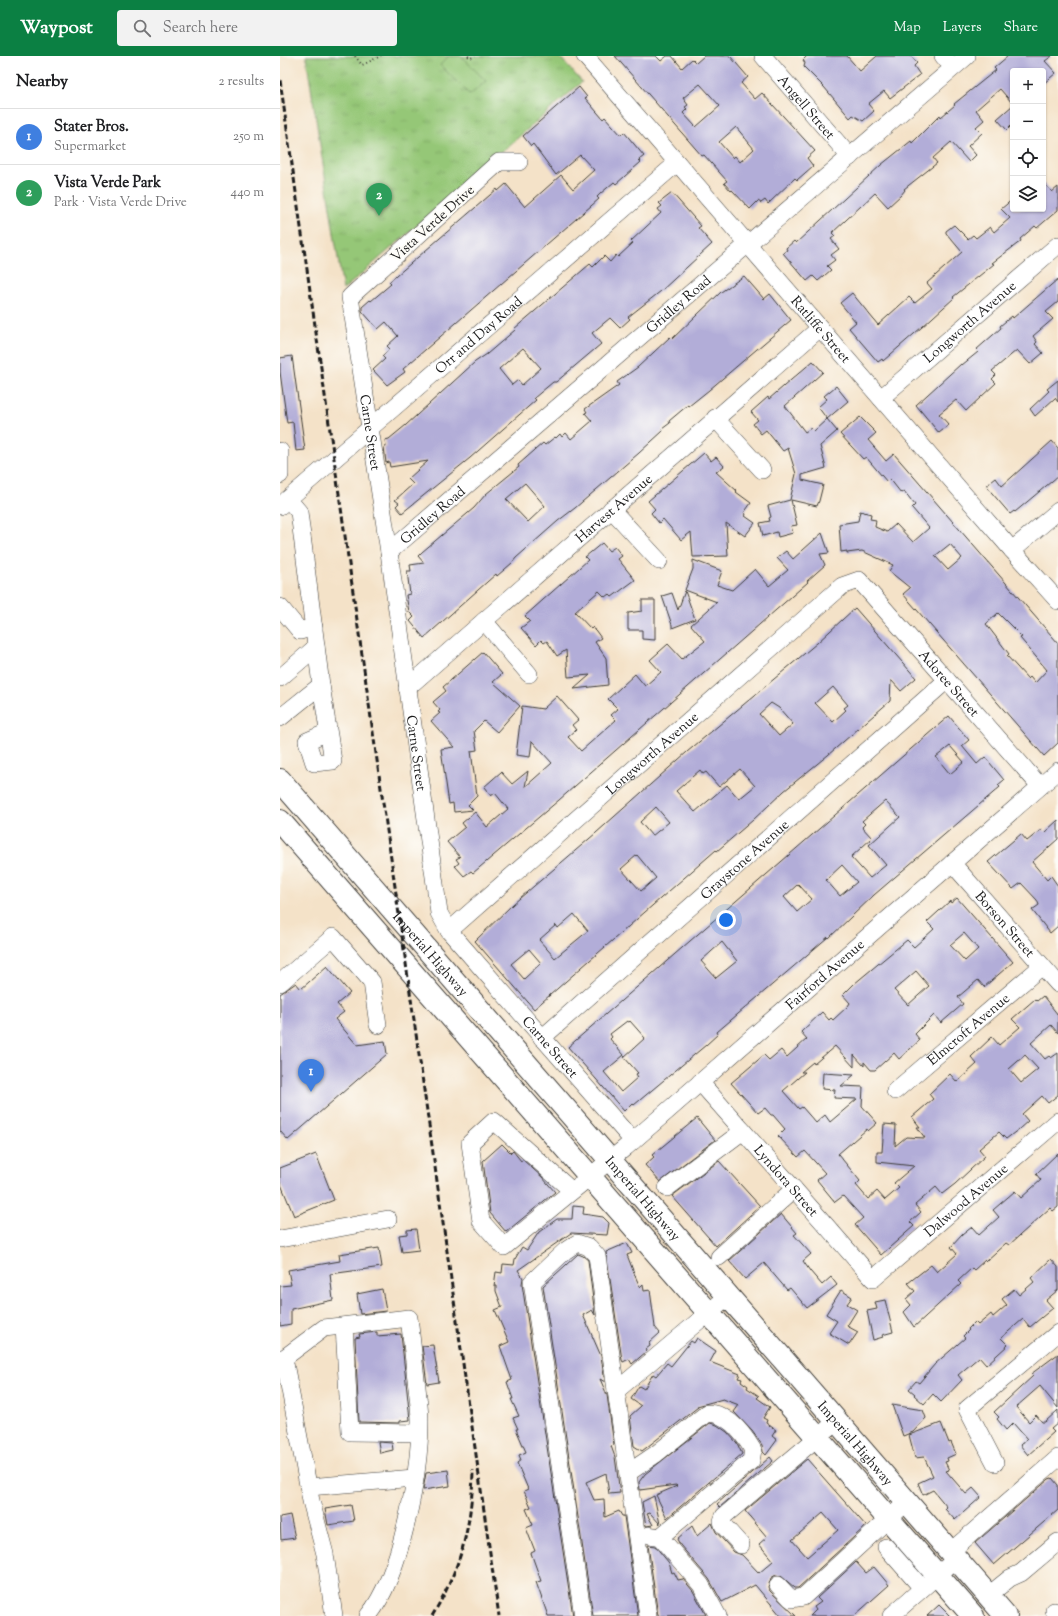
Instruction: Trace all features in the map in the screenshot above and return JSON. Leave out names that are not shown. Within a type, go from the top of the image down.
[{"type":"main road","name":"Imperial Highway","points":[[280,780],[1006,1616]]},
{"type":"main road","name":"Imperial Highway","points":[[280,821],[889,1518],[930,1582],[973,1616]]},
{"type":"street","name":"Ratliffe Street","points":[[585,56],[1012,550],[1058,601]]},
{"type":"street","name":"Angell Street","points":[[763,56],[850,157]]},
{"type":"street","name":"Gridley Road","points":[[389,552],[850,157],[948,62],[967,56]]},
{"type":"street","name":"Vista Verde Drive","points":[[350,297],[498,162],[518,162]]},
{"type":"street","name":"Orr and Day Road","points":[[288,499],[677,163]]},
{"type":"street","name":"Longworth Avenue","points":[[881,398],[1058,245]]},
{"type":"street","name":"Carne Street","points":[[350,297],[389,552],[406,688],[439,912],[449,931],[633,1141]]},
{"type":"street","name":"Harvest Avenue","points":[[406,688],[820,328]]},
{"type":"street","points":[[715,418],[762,470]]},
{"type":"street","points":[[280,451],[280,475]]},
{"type":"street","points":[[280,479],[288,499],[299,512],[328,732]]},
{"type":"street","points":[[611,509],[659,561]]},
{"type":"street","points":[[1012,550],[1058,511]]},
{"type":"street","name":"Longworth Avenue","points":[[449,931],[842,586],[859,580]]},
{"type":"street","name":"Adoree Street","points":[[859,580],[1040,786]]},
{"type":"street","points":[[280,607],[300,631],[314,627]]},
{"type":"street","points":[[484,621],[529,674]]},
{"type":"street","points":[[280,678],[316,647]]},
{"type":"street","name":"Graystone Avenue","points":[[542,1038],[947,680]]},
{"type":"street","points":[[280,718],[321,685]]},
{"type":"street","name":"Fairford Avenue","points":[[572,1191],[494,1121],[470,1143],[481,1221],[504,1247],[610,1161],[1058,771]]},
{"type":"street","name":"Borson Street","points":[[952,863],[1058,984]]},
{"type":"street","points":[[280,983],[333,937],[372,982],[378,1025]]},
{"type":"street","name":"Elmcroft Avenue","points":[[895,1091],[1042,966]]},
{"type":"street","name":"Lyndora Street","points":[[700,1082],[873,1279]]},
{"type":"street","name":"Dalwood Avenue","points":[[873,1279],[1058,1121]]},
{"type":"street","points":[[667,1188],[743,1131]]},
{"type":"street","points":[[719,1257],[794,1189]]},
{"type":"street","points":[[280,1239],[388,1219]]},
{"type":"street","points":[[583,1616],[532,1282],[565,1251],[577,1243],[589,1247],[597,1256],[648,1616]]},
{"type":"street","points":[[616,1391],[728,1296]]},
{"type":"street","points":[[334,1616],[325,1554],[309,1487],[282,1358],[324,1328],[409,1318],[420,1420],[414,1478],[408,1516],[398,1554],[382,1595],[368,1616]]},
{"type":"street","points":[[344,1326],[350,1432],[419,1433]]},
{"type":"street","points":[[995,1463],[968,1409],[1058,1333]]},
{"type":"street","points":[[628,1473],[656,1454],[707,1413],[717,1413],[725,1417],[748,1440],[753,1450],[751,1461],[660,1537]]},
{"type":"street","points":[[741,1545],[723,1524],[722,1521],[724,1516],[837,1421]]},
{"type":"street","points":[[891,1616],[930,1582],[953,1555],[1058,1458]]},
{"type":"street","points":[[309,1487],[414,1478]]},
{"type":"street","points":[[778,1585],[791,1599],[803,1597],[907,1502]]},
{"type":"street","points":[[636,1532],[660,1537],[700,1585],[718,1616]]},
{"type":"street","points":[[989,1595],[1010,1578],[1021,1573],[1058,1542]]},
{"type":"street","name":"Imperial Highway","points":[[886,1547],[930,1582]]},
{"type":"path","points":[[355,56],[362,65],[380,56]]},
{"type":"path","points":[[468,56],[471,58],[475,56]]},
{"type":"green space","points":[[306,56],[559,56],[582,82],[343,290]]},
{"type":"green space","points":[[449,56],[461,56],[486,81],[470,95],[440,65]]},
{"type":"building","points":[[615,56],[656,56],[661,61],[667,56],[672,56],[682,68],[692,59],[696,63],[704,56],[730,56],[748,77],[741,83],[755,99],[762,93],[815,151],[807,158],[813,166],[797,180],[795,178],[768,204],[765,200],[761,203],[758,201],[750,209],[724,183],[727,181],[704,155],[702,156]],"holes":[[[700,84],[720,106],[696,127],[683,113],[687,109],[685,107],[688,105],[683,98]],[[736,127],[754,149],[740,162],[735,156],[733,158],[719,142]]]},
{"type":"building","points":[[807,56],[847,56],[860,71],[877,56],[911,56],[917,63],[914,66],[920,75],[890,98],[884,91],[868,104],[874,111],[863,121],[853,115],[850,118],[824,87],[804,67],[805,63],[803,60]]},
{"type":"building","points":[[1008,56],[1052,56],[1045,61],[1056,73],[1046,81],[1046,68],[1010,68],[1010,101],[1000,89],[976,110],[984,120],[976,127],[982,133],[968,146],[976,155],[969,162],[951,142],[933,158],[937,163],[904,189],[905,190],[901,195],[888,207],[875,193],[832,233],[835,236],[831,239],[839,249],[831,255],[835,260],[827,266],[831,270],[818,281],[813,276],[807,281],[783,253],[787,250],[786,248],[794,241],[796,243],[881,165],[911,141],[912,143],[940,115],[941,117],[955,105],[954,104],[996,70],[994,68]]},
{"type":"building","points":[[579,87],[587,97],[585,98],[603,119],[605,117],[621,135],[624,132],[644,156],[639,160],[641,162],[616,184],[614,182],[600,194],[597,197],[599,199],[403,369],[405,372],[387,385],[373,370],[385,359],[382,356],[390,349],[387,346],[398,336],[386,322],[378,329],[362,311],[362,307],[391,284],[389,282],[497,189],[498,191],[506,184],[525,207],[561,175],[573,189],[594,170],[580,155],[556,175],[533,144],[531,146],[523,136]]},
{"type":"building","points":[[1010,108],[1010,127],[1007,130],[997,119]]},
{"type":"building","points":[[1046,185],[1052,192],[1058,187],[1058,210],[1037,228],[1035,226],[1020,239],[1021,241],[992,263],[994,264],[953,297],[954,298],[883,361],[882,359],[878,362],[849,328],[856,322],[840,303],[852,293],[878,325],[909,297],[915,303],[932,289],[927,283],[962,252],[946,233],[946,231],[954,225],[968,239],[973,235],[976,238],[990,227],[994,232],[1010,218],[1001,209],[1010,202],[1010,212],[1046,212]]},
{"type":"building","points":[[672,193],[701,226],[698,228],[712,244],[661,291],[628,317],[630,319],[620,328],[610,318],[592,333],[601,344],[556,382],[553,382],[534,398],[536,400],[470,458],[402,513],[396,506],[399,503],[395,500],[413,484],[408,479],[428,461],[390,467],[389,462],[386,463],[384,447],[386,447],[385,440],[389,439],[406,425],[475,362],[487,354],[590,264],[593,267],[604,256],[610,262],[616,255],[618,257],[633,243],[631,241],[661,213],[658,209],[662,206],[659,203]],"holes":[[[523,348],[541,368],[522,385],[518,380],[512,385],[499,369]]]},
{"type":"building","points":[[744,276],[764,299],[770,294],[791,320],[709,390],[669,421],[670,423],[662,429],[663,431],[639,453],[558,521],[497,576],[496,574],[424,638],[410,621],[414,617],[409,612],[406,595],[410,594],[407,571],[411,571],[410,565],[424,563],[418,556],[474,508],[486,494],[519,467],[518,465],[543,443],[545,445],[560,434],[562,437],[566,433],[571,439],[592,421],[585,413],[587,412],[585,409],[619,385],[617,382],[638,367],[670,337],[672,339],[721,292]],"holes":[[[525,483],[545,506],[528,522],[506,499]]]},
{"type":"building","points":[[1058,279],[1058,302],[1046,312],[1053,319],[1033,336],[1037,342],[1035,344],[1043,353],[1030,364],[1017,350],[992,371],[996,375],[992,379],[996,383],[966,411],[956,400],[939,414],[949,425],[939,433],[916,405],[961,364],[962,365],[978,352],[976,350],[1001,328],[1000,326],[1012,316],[1013,318]]},
{"type":"building","points":[[292,356],[305,450],[296,451],[293,422],[287,423],[280,372],[280,358]]},
{"type":"building","points":[[813,361],[823,372],[785,406],[805,432],[811,428],[814,431],[827,419],[837,431],[820,446],[826,468],[802,475],[802,480],[823,485],[819,501],[817,506],[791,500],[797,525],[791,526],[793,533],[778,537],[777,532],[763,536],[760,523],[770,521],[769,518],[771,517],[768,506],[790,500],[796,474],[788,448],[783,451],[766,430],[761,434],[753,424],[758,420],[751,412],[768,397],[769,399]]},
{"type":"building","points":[[1058,380],[1058,402],[1055,398],[1035,416],[1030,409],[1049,391],[1047,389]]},
{"type":"building","points":[[836,386],[848,401],[827,419],[818,407],[827,399],[824,396]]},
{"type":"building","points":[[860,417],[876,433],[868,440],[886,461],[894,454],[1058,643],[1058,743],[1044,756],[903,594],[910,588],[889,571],[893,565],[862,551],[847,553],[847,551],[841,552],[839,524],[858,521],[860,511],[871,514],[870,519],[876,520],[875,527],[887,532],[896,524],[913,542],[929,528],[912,508],[915,505],[904,491],[901,493],[890,479],[887,482],[866,457],[863,459],[840,434]],"holes":[[[950,544],[962,558],[948,570],[935,556]],[[998,613],[1022,637],[1020,638],[1047,670],[1035,683],[1030,677],[1028,679],[1007,656],[1009,654],[986,624]]]},
{"type":"building","points":[[1052,441],[1058,448],[1058,476],[1015,512],[1014,511],[1010,514],[986,486],[996,478],[1002,486]]},
{"type":"building","points":[[704,453],[711,461],[716,457],[724,466],[716,472],[737,491],[736,492],[751,503],[744,513],[746,514],[745,516],[755,523],[745,536],[726,523],[728,556],[693,557],[691,532],[681,540],[663,519],[659,523],[651,513],[655,509],[648,501]]},
{"type":"building","points":[[822,533],[829,553],[820,554],[825,565],[807,581],[808,582],[559,800],[473,873],[471,871],[464,876],[455,866],[459,863],[456,859],[460,857],[447,842],[465,827],[462,823],[475,812],[487,827],[508,809],[495,793],[491,796],[484,787],[501,772],[512,784],[528,771],[525,787],[552,763],[532,741],[530,757],[516,755],[522,706],[543,709],[557,696],[578,720],[572,725],[576,730],[568,737],[581,751],[616,720],[611,715],[618,709],[608,699],[635,674],[645,686],[661,672],[650,660],[668,644],[682,659],[705,641],[691,625],[717,602],[685,590],[693,569],[693,560],[722,571],[717,585],[732,590],[755,569],[769,586],[788,570],[777,558],[786,551],[793,559]]},
{"type":"building","points":[[602,543],[609,551],[615,547],[622,556],[618,559],[635,580],[612,597],[609,594],[605,597],[599,591],[575,612],[591,629],[593,627],[601,638],[595,642],[606,658],[608,685],[574,689],[590,675],[568,677],[566,650],[557,656],[547,641],[544,643],[541,640],[536,645],[521,628],[530,621],[525,616],[588,560],[585,557]]},
{"type":"building","points":[[685,591],[695,619],[672,628],[662,596],[672,593],[678,610]]},
{"type":"building","points":[[642,600],[655,600],[655,640],[642,639],[642,630],[628,630],[628,613],[642,611]]},
{"type":"building","points":[[855,608],[916,678],[901,691],[891,680],[890,701],[784,791],[753,820],[717,851],[716,850],[534,1009],[475,941],[513,904],[687,752],[817,643]],"holes":[[[833,687],[848,705],[844,708],[846,710],[833,722],[815,703]],[[771,703],[779,708],[793,724],[779,736],[759,714]],[[740,769],[755,786],[739,799],[727,785],[695,812],[676,791],[700,770],[703,774],[706,772],[719,787]],[[656,807],[669,822],[652,836],[640,822]],[[637,855],[656,878],[641,891],[621,869]],[[574,914],[588,931],[555,958],[539,940],[556,925],[558,928]],[[529,949],[541,963],[524,979],[511,964]]]},
{"type":"building","points":[[483,652],[502,674],[493,682],[520,706],[497,732],[484,721],[474,731],[477,750],[471,751],[477,796],[468,805],[473,810],[454,812],[453,803],[449,804],[441,749],[454,747],[431,721],[440,713],[438,712],[440,710],[433,702],[446,691],[443,687]]},
{"type":"building","points":[[949,716],[969,740],[962,746],[977,764],[985,757],[1004,780],[998,785],[1000,787],[874,895],[829,938],[828,937],[717,1032],[718,1034],[706,1045],[634,1105],[632,1103],[624,1111],[568,1047]],"holes":[[[950,746],[964,762],[950,774],[936,757]],[[885,801],[900,817],[869,845],[886,865],[870,878],[851,857],[872,838],[862,827],[865,824],[862,821]],[[842,865],[857,882],[840,896],[826,880]],[[798,884],[812,899],[797,912],[784,897]],[[722,942],[737,961],[716,978],[701,961]],[[627,1021],[630,1021],[645,1038],[624,1057],[638,1073],[636,1074],[638,1077],[621,1092],[604,1072],[624,1055],[610,1039],[612,1037],[610,1034]]]},
{"type":"building","points":[[1058,820],[1058,839],[1032,862],[1047,880],[1051,876],[1058,886],[1058,926],[1050,933],[1032,910],[1039,905],[1037,900],[1021,883],[1013,889],[988,862],[1021,834],[1027,841],[1042,829],[1045,832]]},
{"type":"building","points":[[957,898],[1013,962],[984,987],[978,980],[958,997],[963,1004],[941,1023],[934,1015],[915,1034],[920,1040],[899,1059],[894,1053],[875,1070],[871,1070],[864,1062],[864,1066],[854,1055],[854,1067],[835,1046],[814,1064],[813,1062],[801,1072],[805,1072],[783,1091],[799,1109],[802,1107],[816,1123],[825,1115],[830,1122],[857,1099],[834,1098],[835,1090],[822,1089],[823,1073],[854,1075],[841,1086],[863,1087],[862,1106],[877,1123],[868,1131],[867,1129],[838,1154],[860,1181],[856,1185],[868,1199],[877,1191],[885,1200],[899,1188],[894,1183],[914,1166],[877,1162],[877,1152],[882,1152],[884,1124],[896,1125],[895,1146],[906,1137],[925,1138],[917,1127],[920,1127],[912,1117],[933,1099],[929,1094],[950,1074],[957,1082],[977,1064],[971,1057],[992,1037],[999,1045],[1020,1027],[1012,1019],[1035,999],[1037,1001],[1043,996],[1058,1015],[1058,1033],[1051,1025],[1031,1043],[1045,1059],[1049,1056],[1051,1058],[1058,1053],[1058,1095],[1048,1103],[1042,1096],[1022,1114],[1028,1121],[1006,1139],[999,1132],[979,1149],[985,1156],[955,1184],[942,1194],[936,1187],[915,1205],[921,1212],[910,1222],[914,1226],[881,1255],[855,1225],[863,1218],[843,1196],[835,1202],[817,1180],[825,1173],[805,1151],[798,1157],[778,1136],[785,1129],[773,1115],[771,1115],[765,1108],[758,1113],[731,1083],[764,1055],[769,1060],[781,1050],[787,1057],[807,1039],[801,1032],[822,1012],[829,1020],[831,1018],[833,1020],[850,1003],[843,995],[854,984],[907,940],[914,947],[934,929],[927,922],[950,901],[951,903]],"holes":[[[964,933],[978,949],[965,961],[950,945]],[[916,971],[929,986],[908,1005],[894,990]],[[1025,1055],[1038,1069],[1021,1083],[1009,1069]]]},
{"type":"building","points":[[327,966],[350,993],[337,1004],[344,1012],[335,1019],[357,1045],[385,1041],[387,1054],[288,1140],[280,1131],[280,994],[296,983],[301,989]]},
{"type":"building","points":[[697,1118],[715,1140],[660,1182],[645,1165],[654,1157],[652,1155]]},
{"type":"building","points":[[502,1144],[511,1153],[513,1151],[521,1161],[523,1160],[542,1177],[555,1192],[506,1232],[490,1213],[483,1161]]},
{"type":"building","points":[[1058,1153],[1058,1207],[1053,1211],[1050,1208],[1009,1245],[1006,1243],[974,1270],[972,1268],[958,1281],[961,1284],[914,1327],[904,1312],[911,1305],[906,1299],[915,1291],[908,1283],[931,1265],[937,1272],[957,1254],[951,1247],[962,1235],[972,1227],[979,1235],[999,1217],[993,1210],[1015,1191],[1021,1198],[1041,1180],[1036,1174]]},
{"type":"building","points":[[316,1154],[334,1200],[294,1216],[280,1182],[280,1168]]},
{"type":"building","points":[[719,1161],[760,1206],[716,1246],[672,1196]]},
{"type":"building","points":[[573,1206],[584,1207],[583,1214],[603,1217],[609,1223],[607,1235],[571,1233],[518,1270],[523,1278],[522,1284],[573,1616],[548,1616],[536,1582],[541,1581],[531,1553],[535,1551],[526,1528],[533,1525],[526,1509],[531,1507],[524,1491],[528,1489],[517,1463],[521,1460],[519,1455],[526,1452],[513,1418],[519,1416],[511,1399],[513,1399],[507,1382],[512,1380],[500,1346],[509,1342],[495,1310],[502,1307],[496,1291],[496,1286],[494,1286],[496,1272],[502,1273],[503,1264],[514,1265],[515,1259],[522,1247],[527,1250],[539,1232],[557,1219],[572,1219]]},
{"type":"building","points":[[781,1214],[797,1233],[794,1235],[811,1254],[803,1261],[810,1271],[822,1285],[831,1277],[837,1285],[807,1308],[790,1288],[787,1290],[764,1263],[745,1279],[729,1261]]},
{"type":"building","points":[[416,1229],[419,1250],[402,1252],[399,1235],[407,1234],[407,1230]]},
{"type":"building","points":[[627,1243],[632,1253],[627,1255],[640,1287],[643,1284],[644,1291],[650,1290],[655,1327],[660,1333],[649,1343],[650,1346],[646,1349],[647,1351],[632,1364],[629,1359],[623,1362],[622,1360],[606,1252]]},
{"type":"building","points":[[379,1248],[382,1267],[330,1274],[333,1300],[291,1309],[291,1324],[280,1326],[280,1286],[291,1285],[288,1270],[340,1261],[339,1254]]},
{"type":"building","points":[[578,1254],[588,1260],[595,1315],[592,1310],[583,1315],[601,1356],[605,1382],[600,1379],[607,1395],[614,1445],[611,1446],[615,1457],[620,1493],[609,1494],[606,1473],[586,1482],[594,1500],[604,1499],[605,1517],[619,1511],[622,1516],[624,1516],[638,1616],[593,1616],[543,1286]]},
{"type":"building","points":[[1051,1259],[1058,1267],[1058,1290],[1046,1300],[1053,1308],[1030,1327],[1023,1319],[1001,1338],[1008,1345],[986,1365],[979,1357],[958,1375],[962,1380],[941,1402],[933,1394],[924,1404],[914,1395],[915,1394],[909,1389],[916,1381],[919,1383],[935,1364],[965,1338],[963,1336],[975,1322],[978,1325],[991,1314],[993,1317],[1007,1305],[1002,1299],[1014,1289],[1019,1295],[1034,1282],[1031,1278]]},
{"type":"building","points":[[382,1289],[386,1311],[360,1314],[357,1294]]},
{"type":"building","points":[[841,1290],[852,1297],[847,1304],[857,1310],[847,1326],[858,1332],[849,1345],[829,1333],[837,1321],[826,1314]]},
{"type":"building","points":[[885,1300],[893,1332],[882,1335],[883,1337],[873,1340],[867,1311],[877,1309],[875,1302]]},
{"type":"building","points":[[377,1332],[377,1336],[401,1334],[410,1420],[400,1421],[400,1423],[359,1422],[355,1338],[360,1337],[359,1334]]},
{"type":"building","points":[[697,1338],[716,1351],[710,1362],[740,1374],[738,1378],[742,1379],[741,1381],[748,1386],[747,1388],[759,1396],[757,1398],[770,1407],[763,1418],[767,1420],[766,1423],[776,1430],[772,1436],[777,1440],[766,1455],[763,1452],[762,1445],[752,1431],[734,1412],[739,1405],[723,1399],[697,1406],[698,1407],[642,1451],[634,1446],[630,1416],[641,1406],[631,1399],[639,1386],[644,1389],[653,1374],[656,1376],[667,1363],[671,1366],[691,1341],[694,1343]]},
{"type":"building","points":[[433,1345],[439,1382],[427,1384],[422,1346]]},
{"type":"building","points":[[1058,1354],[1058,1408],[1040,1386],[1016,1407],[1029,1422],[1036,1415],[1042,1422],[1045,1422],[1058,1410],[1058,1423],[1051,1429],[1054,1432],[1028,1455],[1020,1445],[1027,1439],[1013,1423],[1006,1430],[997,1419],[999,1417],[994,1412],[1033,1376],[1031,1374]]},
{"type":"building","points":[[892,1405],[923,1410],[926,1418],[913,1432],[903,1436]]},
{"type":"building","points":[[710,1423],[717,1425],[727,1432],[737,1443],[742,1454],[667,1518],[656,1495],[677,1486],[640,1490],[639,1482],[645,1474]]},
{"type":"building","points":[[941,1423],[949,1443],[951,1442],[956,1454],[947,1458],[948,1461],[945,1462],[949,1470],[946,1471],[966,1494],[973,1488],[981,1497],[955,1520],[945,1509],[947,1507],[933,1490],[923,1495],[918,1483],[933,1476],[924,1457],[915,1458],[909,1435]]},
{"type":"building","points":[[378,1442],[392,1443],[393,1450],[380,1453]]},
{"type":"building","points":[[770,1457],[773,1461],[720,1507],[717,1504]]},
{"type":"building","points":[[807,1459],[866,1526],[798,1588],[795,1588],[781,1576],[776,1575],[771,1578],[768,1587],[770,1591],[796,1616],[781,1616],[755,1585],[722,1602],[709,1579],[680,1545],[677,1539],[692,1526],[697,1536],[712,1523],[716,1532],[734,1552],[742,1555],[759,1573],[773,1561],[759,1544],[767,1537],[745,1511]],"holes":[[[823,1513],[838,1530],[807,1557],[792,1540]]]},
{"type":"building","points":[[448,1470],[450,1486],[423,1490],[426,1473]]},
{"type":"building","points":[[1052,1478],[1058,1485],[1058,1510],[994,1565],[975,1543]]},
{"type":"building","points":[[654,1496],[660,1524],[650,1513],[647,1514],[653,1525],[646,1526],[642,1502]]},
{"type":"building","points":[[351,1505],[354,1521],[328,1525],[325,1509]]},
{"type":"building","points":[[290,1515],[295,1538],[281,1540],[280,1517]]},
{"type":"building","points":[[648,1545],[655,1546],[669,1563],[672,1573],[674,1572],[678,1580],[683,1579],[693,1591],[706,1615],[658,1616]]},
{"type":"building","points":[[856,1562],[866,1573],[874,1567],[889,1585],[854,1616],[810,1616],[816,1610],[814,1607],[821,1602],[817,1598]]},
{"type":"building","points":[[939,1605],[950,1616],[927,1616]]},
{"type":"railway","points":[[280,80],[499,1616]]},
{"type":"railway","points":[[432,1616],[450,1581],[463,1546],[470,1510],[473,1470]]},
{"type":"place","name":"Vista Verde Park","points":[[379,216]]},
{"type":"place","name":"Stater Bros.","points":[[311,1092]]}]
